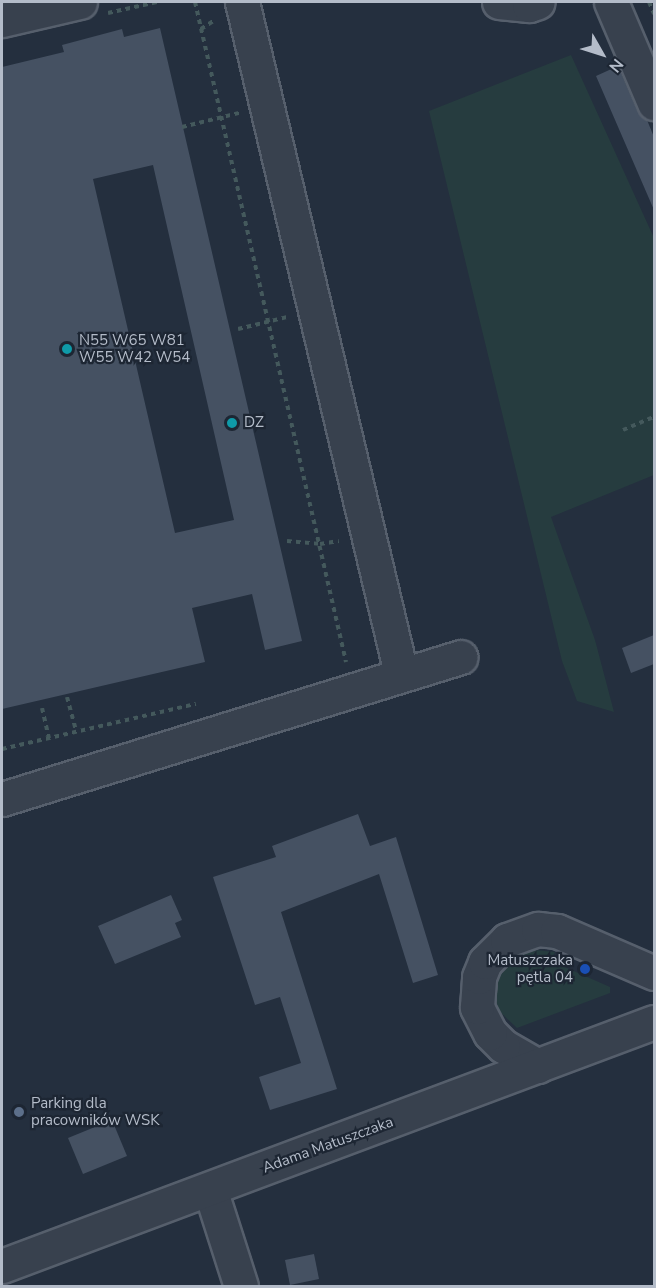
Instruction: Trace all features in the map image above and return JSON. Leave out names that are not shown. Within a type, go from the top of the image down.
[{"type":"street","points":[[2,20],[81,2]]},
{"type":"street","points":[[242,2],[269,107],[401,673]]},
{"type":"street","points":[[499,2],[529,5],[538,2]]},
{"type":"street","points":[[611,2],[654,104]]},
{"type":"street","points":[[2,799],[401,673],[460,657]]},
{"type":"street","points":[[538,1066],[503,1046],[490,1033],[477,1007],[479,977],[485,962],[507,940],[538,929],[557,931],[654,973]]},
{"type":"street","name":"Adama Matuszczaka","points":[[2,1266],[654,1022]]},
{"type":"street","points":[[210,1190],[241,1287]]},
{"type":"path","points":[[195,2],[348,669],[356,688]]},
{"type":"path","points":[[649,2],[654,14]]},
{"type":"path","points":[[183,127],[269,107]]},
{"type":"path","points":[[238,329],[316,310]]},
{"type":"path","points":[[623,430],[654,417]]},
{"type":"path","points":[[287,541],[320,544],[369,536]]},
{"type":"path","points":[[67,698],[76,731]]},
{"type":"path","points":[[2,749],[206,702]]},
{"type":"path","points":[[42,708],[49,738]]},
{"type":"green space","points":[[571,55],[654,238],[654,475],[551,517],[595,640],[614,712],[577,701],[562,661],[429,111]]},
{"type":"green space","points":[[535,950],[555,952],[551,961],[610,987],[610,993],[517,1028],[499,1011],[495,996],[497,980],[514,958]]},
{"type":"building","name":"N55 W65 W81 W55 W42 W54","points":[[160,28],[302,641],[265,650],[252,594],[192,608],[205,662],[2,709],[2,67],[64,52],[62,45],[122,29],[124,37]],"holes":[[[153,165],[234,520],[175,533],[93,179]]]},
{"type":"building","points":[[618,66],[637,110],[647,120],[654,137],[654,210],[596,76]]},
{"type":"building","points":[[654,635],[654,664],[631,673],[622,648]]},
{"type":"building","points":[[358,814],[370,846],[396,837],[438,975],[413,983],[379,874],[281,912],[337,1089],[270,1110],[259,1077],[301,1063],[280,997],[255,1005],[213,877],[276,857],[272,846]]},
{"type":"building","points":[[171,895],[182,920],[175,923],[181,937],[115,964],[98,926]]},
{"type":"building","points":[[112,1120],[127,1156],[83,1174],[68,1138]]},
{"type":"building","points":[[314,1254],[319,1279],[290,1285],[285,1260]]},
{"type":"place","name":"N55 W65 W81 W55 W42 W54","points":[[67,349]]},
{"type":"place","name":"DZ","points":[[232,423]]},
{"type":"place","name":"Matuszczaka pętla 04","points":[[585,969]]},
{"type":"place","name":"Parking dla pracowników WSK","points":[[19,1112]]}]
